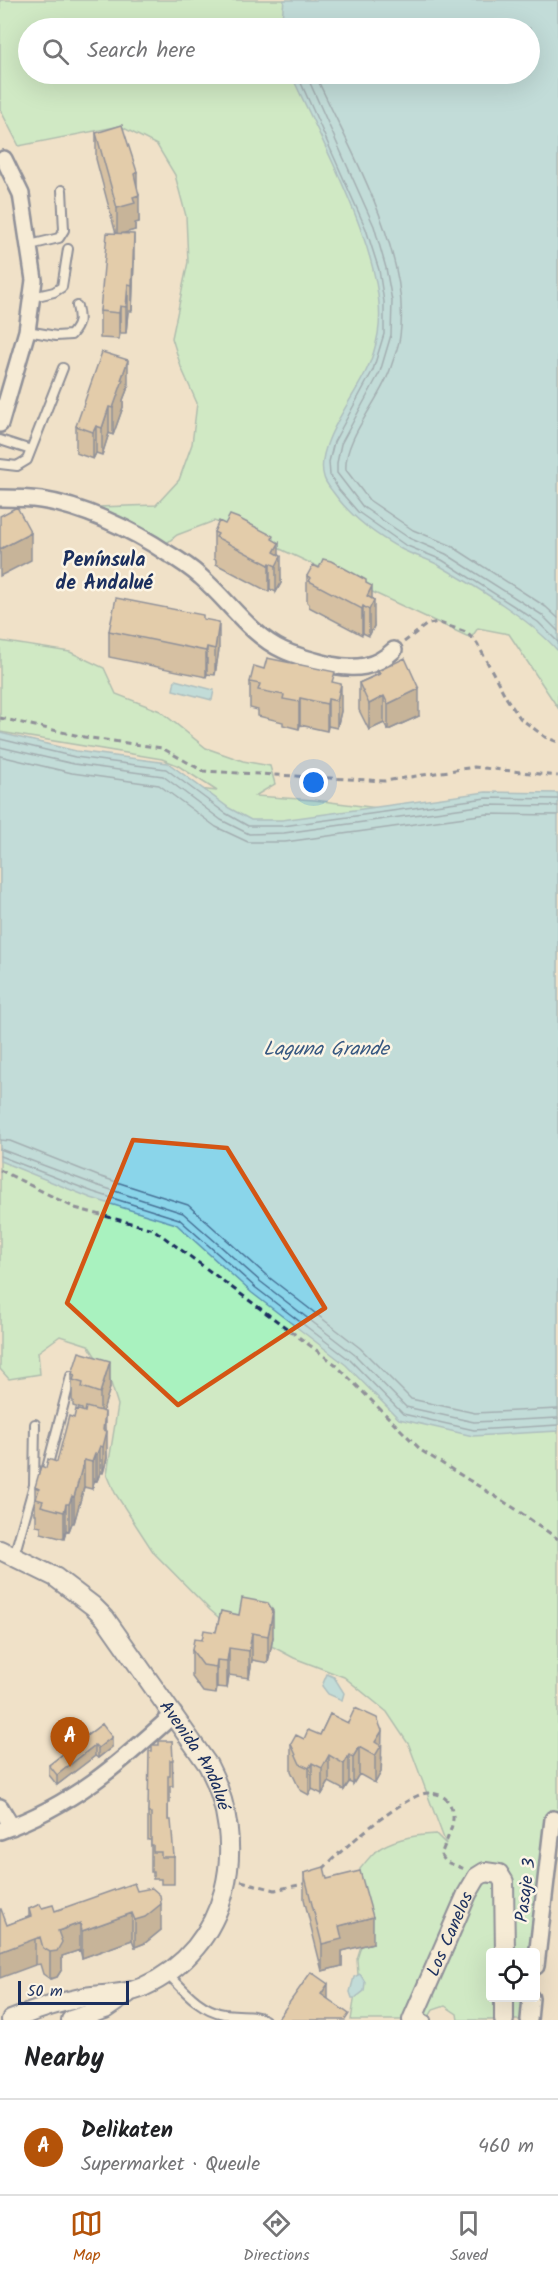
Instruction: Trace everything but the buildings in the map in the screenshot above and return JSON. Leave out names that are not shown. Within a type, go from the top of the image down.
[{"type":"street","points":[[0,424],[27,331],[34,280],[21,194],[4,159]]},
{"type":"street","points":[[0,498],[54,502],[72,507],[132,533],[200,575],[252,628],[281,649],[310,660],[345,668],[369,667],[384,660],[394,650]]},
{"type":"street","name":"Avenida Andalué","points":[[7,1553],[69,1586],[105,1618],[208,1766],[220,1791],[231,1843],[228,1878],[219,1906],[206,1932],[182,1961],[167,1973],[105,2009],[71,2020]]},
{"type":"street","points":[[0,1807],[6,1829],[48,1811],[86,1789],[174,1714]]},
{"type":"street","name":"Pasaje 3","points":[[538,1948],[553,1819]]},
{"type":"street","name":"Los Canelos","points":[[418,2018],[463,1903],[472,1884],[481,1874],[494,1872],[504,1882],[505,1948]]},
{"type":"street","name":"Avenida Andalué","points":[[11,2020],[70,2001],[129,1993]]},
{"type":"street","points":[[504,2002],[504,2020]]},
{"type":"street","points":[[528,2020],[530,2002]]},
{"type":"lane","points":[[30,245],[59,238],[64,230],[62,190]]},
{"type":"lane","points":[[33,297],[54,292],[62,287],[68,249]]},
{"type":"lane","points":[[27,331],[56,336],[71,335],[78,328],[80,318],[77,306]]},
{"type":"lane","points":[[0,464],[17,466],[27,460],[63,368]]},
{"type":"lane","points":[[0,440],[31,450]]},
{"type":"lane","points":[[34,1485],[40,1481],[47,1470],[71,1377]]},
{"type":"lane","points":[[7,1553],[34,1485],[35,1424]]},
{"type":"lane","points":[[167,1973],[206,2007],[223,2013],[245,2014],[266,2020]]},
{"type":"path","points":[[394,650],[426,625],[437,622],[466,632],[477,644],[520,718],[545,737],[558,742]]},
{"type":"path","points":[[0,718],[84,737],[162,748],[203,771],[385,781],[474,767],[558,776]]},
{"type":"path","points":[[0,1170],[75,1208],[153,1229],[335,1364],[422,1450],[514,1508],[558,1539]]},
{"type":"path","points":[[321,1872],[363,1832],[426,1792],[443,1796],[449,1800],[453,1817],[441,1855],[446,1862],[481,1874]]},
{"type":"path","points":[[228,1878],[275,1890],[314,1881]]},
{"type":"highlighted area","points":[[133,1140],[227,1148],[325,1308],[178,1405],[67,1303]]},
{"type":"green space","points":[[0,0],[558,0],[558,708],[509,634],[478,628],[471,638],[248,534],[214,521],[177,535],[163,546],[99,507],[156,505],[179,480],[192,444],[197,403],[181,367],[172,338],[188,262],[186,216],[175,175],[157,145],[120,126],[19,146],[0,109]]},
{"type":"green space","points":[[0,641],[70,652],[104,668],[116,694],[160,711],[206,748],[243,761],[270,766],[275,784],[255,796],[314,800],[426,814],[558,860],[558,1858],[538,1948],[486,1948],[486,2002],[525,2002],[520,2020],[458,2020],[457,2014],[445,2006],[433,2010],[427,2020],[351,2020],[358,1975],[357,1959],[363,1940],[360,1869],[376,1851],[397,1841],[436,1834],[446,1844],[409,1745],[387,1712],[344,1677],[294,1658],[231,1628],[154,1553],[115,1493],[107,1474],[118,1405],[109,1377],[88,1345],[60,1336],[38,1352],[40,1374],[9,1379],[0,1369],[0,735],[124,765],[198,789],[217,791],[177,765],[162,759],[0,732]]},
{"type":"water","points":[[284,0],[558,0],[558,651],[533,627],[487,594],[436,564],[403,550],[374,532],[347,509],[325,481],[322,465],[325,451],[337,422],[371,361],[378,334],[379,305],[374,273],[364,238],[335,166],[296,84],[540,84],[540,18],[282,18]]},
{"type":"water","points":[[175,680],[214,690],[212,700],[173,690]]},
{"type":"water","name":"Laguna Grande","points":[[0,733],[76,751],[168,763],[229,808],[251,820],[282,820],[486,792],[558,793],[558,1431],[473,1436],[399,1419],[346,1365],[252,1293],[176,1224],[91,1198],[0,1161]]},
{"type":"water","points":[[327,1674],[334,1677],[344,1693],[342,1700],[328,1694],[322,1686]]},
{"type":"water","points":[[360,1974],[365,1982],[364,1991],[352,1998],[350,1992],[354,1977]]},
{"type":"place","name":"Delikaten","points":[[70,1767]]},
{"type":"district","name":"Península de Andalué","points":[[104,570]]}]
